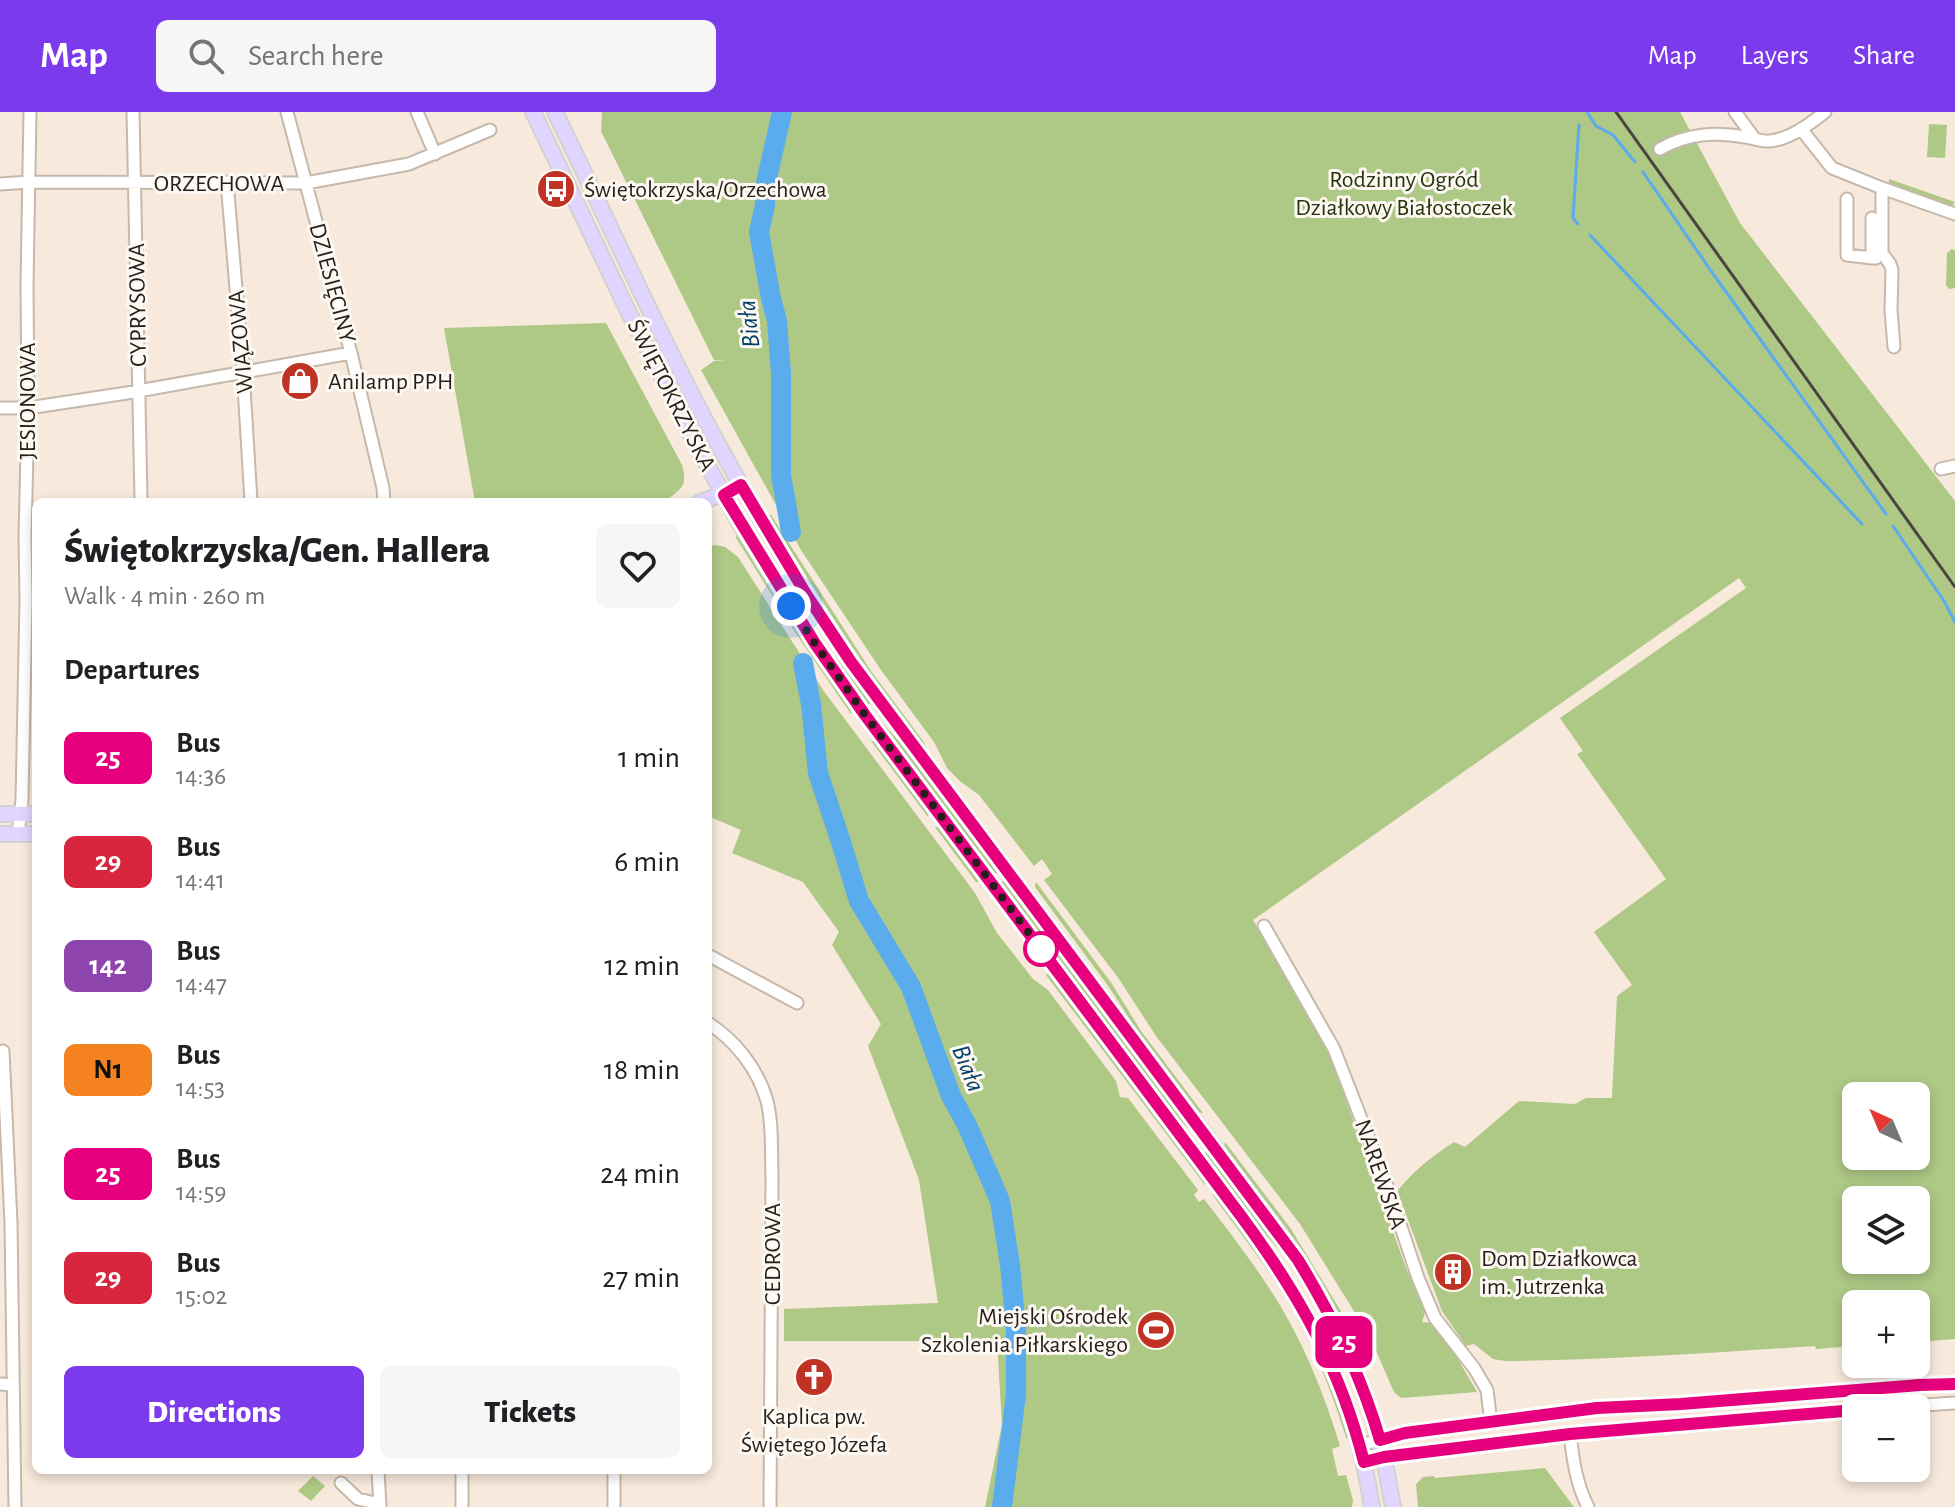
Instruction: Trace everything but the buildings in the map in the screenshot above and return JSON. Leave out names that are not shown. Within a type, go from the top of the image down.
[{"type":"main road","name":"ŚWIĘTOKRZYSKA","points":[[533,112],[690,432],[724,495],[814,642],[865,715],[1188,1144],[1297,1296],[1313,1325],[1350,1412],[1372,1507]]},
{"type":"main road","name":"ŚWIĘTOKRZYSKA","points":[[555,112],[683,377],[741,485],[806,594],[851,662],[1282,1237],[1315,1287],[1350,1355],[1371,1409],[1393,1507]]},
{"type":"main road","points":[[712,498],[741,485]]},
{"type":"main road","points":[[712,508],[724,495]]},
{"type":"main road","points":[[865,715],[882,704]]},
{"type":"main road","points":[[0,814],[29,814]]},
{"type":"main road","points":[[0,834],[32,834]]},
{"type":"main road","points":[[1188,1144],[1195,1150],[1204,1148],[1207,1142],[1204,1134]]},
{"type":"street","name":"JESIONOWA","points":[[18,834],[29,814],[31,600],[25,537],[30,112]]},
{"type":"street","name":"CYPRYSOWA","points":[[133,112],[141,498]]},
{"type":"street","name":"DZIESIĘCINY","points":[[287,112],[351,353],[384,498]]},
{"type":"street","points":[[417,112],[435,154]]},
{"type":"street","points":[[1735,112],[1755,139]]},
{"type":"street","points":[[1660,149],[1698,134],[1717,133],[1771,141],[1801,129],[1825,112]]},
{"type":"street","points":[[1801,129],[1832,168],[1955,214]]},
{"type":"street","name":"ORZECHOWA","points":[[0,184],[306,183],[409,164],[490,130]]},
{"type":"street","name":"WIĄZOWA","points":[[227,182],[251,498]]},
{"type":"street","points":[[1882,188],[1882,260]]},
{"type":"street","points":[[1847,199],[1847,255],[1882,260]]},
{"type":"street","points":[[1872,218],[1882,260],[1894,347]]},
{"type":"street","points":[[0,408],[28,408],[140,391],[351,353]]},
{"type":"street","points":[[1941,469],[1955,466]]},
{"type":"street","name":"NAREWSKA","points":[[1264,926],[1334,1049],[1388,1188],[1418,1278],[1435,1318],[1487,1390],[1491,1423]]},
{"type":"street","points":[[712,957],[797,1003]]},
{"type":"street","name":"CEDROWA","points":[[712,1026],[737,1047],[754,1072],[767,1102],[772,1176],[770,1507]]},
{"type":"street","points":[[3,1051],[11,1223],[6,1384],[15,1507]]},
{"type":"street","points":[[1360,1445],[1405,1433],[1597,1408],[1955,1384]]},
{"type":"street","points":[[1792,1416],[1800,1405],[1794,1394]]},
{"type":"street","points":[[1930,1405],[1955,1403]]},
{"type":"street","points":[[1364,1462],[1570,1434],[1842,1411]]},
{"type":"street","points":[[1457,1426],[1452,1432],[1452,1440],[1460,1447]]},
{"type":"street","points":[[1570,1434],[1574,1471],[1588,1507]]},
{"type":"street","points":[[341,1483],[358,1499],[380,1506],[378,1474]]},
{"type":"street","points":[[462,1474],[462,1507]]},
{"type":"street","points":[[614,1474],[614,1507]]},
{"type":"green space","name":"Rodzinny Ogród Działkowy Białostoczek","points":[[602,112],[1680,112],[1740,223],[1955,501],[1955,1339],[1930,1341],[1930,1290],[1842,1290],[1842,1347],[1583,1359],[1493,1359],[1474,1344],[1466,1346],[1442,1311],[1398,1193],[1431,1158],[1454,1142],[1465,1147],[1519,1101],[1575,1104],[1586,1098],[1612,1098],[1617,996],[1632,985],[1594,932],[1666,879],[1577,754],[1583,751],[1560,718],[1746,588],[1739,578],[1253,920],[1329,1053],[1425,1313],[1422,1322],[1432,1323],[1452,1349],[1477,1392],[1401,1398],[1394,1392],[1370,1337],[1300,1224],[1156,1036],[1119,979],[1044,880],[1052,874],[1042,859],[1034,866],[979,795],[947,768],[934,742],[881,670],[801,550],[701,370],[714,361],[726,360],[714,360],[601,131]]},
{"type":"green space","points":[[1929,124],[1947,125],[1945,158],[1927,157]]},
{"type":"green space","points":[[1889,179],[1955,202],[1948,207],[1889,186]]},
{"type":"green space","points":[[1955,250],[1955,288],[1949,289],[1946,285],[1947,253]]},
{"type":"green space","points":[[606,323],[682,465],[684,479],[681,488],[669,498],[474,498],[444,328]]},
{"type":"green space","points":[[767,514],[771,515],[871,671],[923,741],[933,761],[867,671]]},
{"type":"green space","points":[[737,532],[852,709],[851,714],[736,538]]},
{"type":"green space","points":[[712,546],[725,547],[738,557],[823,690],[975,893],[997,933],[1033,979],[1048,990],[1116,1081],[1120,1097],[1128,1098],[1198,1190],[1194,1195],[1199,1202],[1204,1199],[1265,1282],[1294,1330],[1320,1387],[1340,1446],[1332,1449],[1338,1476],[1346,1475],[1352,1507],[985,1507],[1002,1425],[997,1341],[784,1341],[784,1309],[938,1303],[919,1180],[868,1046],[881,1024],[832,945],[839,932],[803,882],[732,853],[741,830],[712,818]]},
{"type":"green space","points":[[835,656],[872,702],[867,706],[832,658]]},
{"type":"green space","points":[[875,715],[907,750],[1001,873],[991,873]]},
{"type":"green space","points":[[871,741],[876,741],[929,811],[928,817]]},
{"type":"green space","points":[[935,827],[940,827],[981,882],[976,882]]},
{"type":"green space","points":[[998,881],[1007,882],[1202,1142],[1167,1107]]},
{"type":"green space","points":[[1036,882],[1203,1113],[1197,1112],[1138,1032],[1109,987],[1035,887]]},
{"type":"green space","points":[[1046,975],[1205,1179],[1205,1185]]},
{"type":"green space","points":[[1225,1142],[1291,1229],[1345,1318],[1342,1319],[1288,1233],[1224,1148]]},
{"type":"green space","points":[[1210,1150],[1283,1249],[1280,1251],[1243,1208],[1203,1154]]},
{"type":"green space","points":[[1212,1194],[1217,1195],[1253,1245],[1301,1321],[1328,1375],[1347,1426],[1347,1440],[1321,1368],[1297,1316]]},
{"type":"green space","points":[[1545,1468],[1574,1507],[1418,1507],[1416,1484],[1423,1477]]},
{"type":"green space","points":[[313,1476],[325,1486],[311,1501],[298,1491]]},
{"type":"waterway","name":"Biała","points":[[782,112],[765,187],[759,232],[777,321],[781,374],[781,475],[791,532]]},
{"type":"waterway","points":[[1587,112],[1596,126],[1613,135],[1635,162]]},
{"type":"waterway","points":[[1578,224],[1573,218],[1579,125]]},
{"type":"waterway","points":[[1643,172],[1886,514]]},
{"type":"waterway","points":[[1590,235],[1862,524]]},
{"type":"waterway","points":[[1893,526],[1955,622]]},
{"type":"waterway","name":"Biała","points":[[803,663],[818,773],[859,901],[911,987],[951,1096],[1000,1201],[1016,1328],[1016,1394],[1002,1507]]},
{"type":"railway","points":[[1616,112],[1955,587]]},
{"type":"bus line","name":"25","points":[[1842,1411],[1570,1434],[1364,1462],[1337,1378],[1297,1296],[1241,1216],[865,715],[814,642],[724,495],[741,485],[851,662],[1298,1260],[1350,1355],[1380,1440],[1405,1433],[1597,1408],[1955,1384]]},
{"type":"place","name":"Świętokrzyska/Orzechowa","points":[[556,189]]},
{"type":"place","name":"Anilamp PPH","points":[[300,381]]},
{"type":"place","name":"Dom Działkowca im. Jutrzenka","points":[[1453,1272]]},
{"type":"place","name":"Miejski Ośrodek Szkolenia Piłkarskiego","points":[[1156,1330]]},
{"type":"place","name":"Kaplica pw. Świętego Józefa","points":[[814,1377]]},
{"type":"route","points":[[791,606],[865,715],[1041,949]]}]
